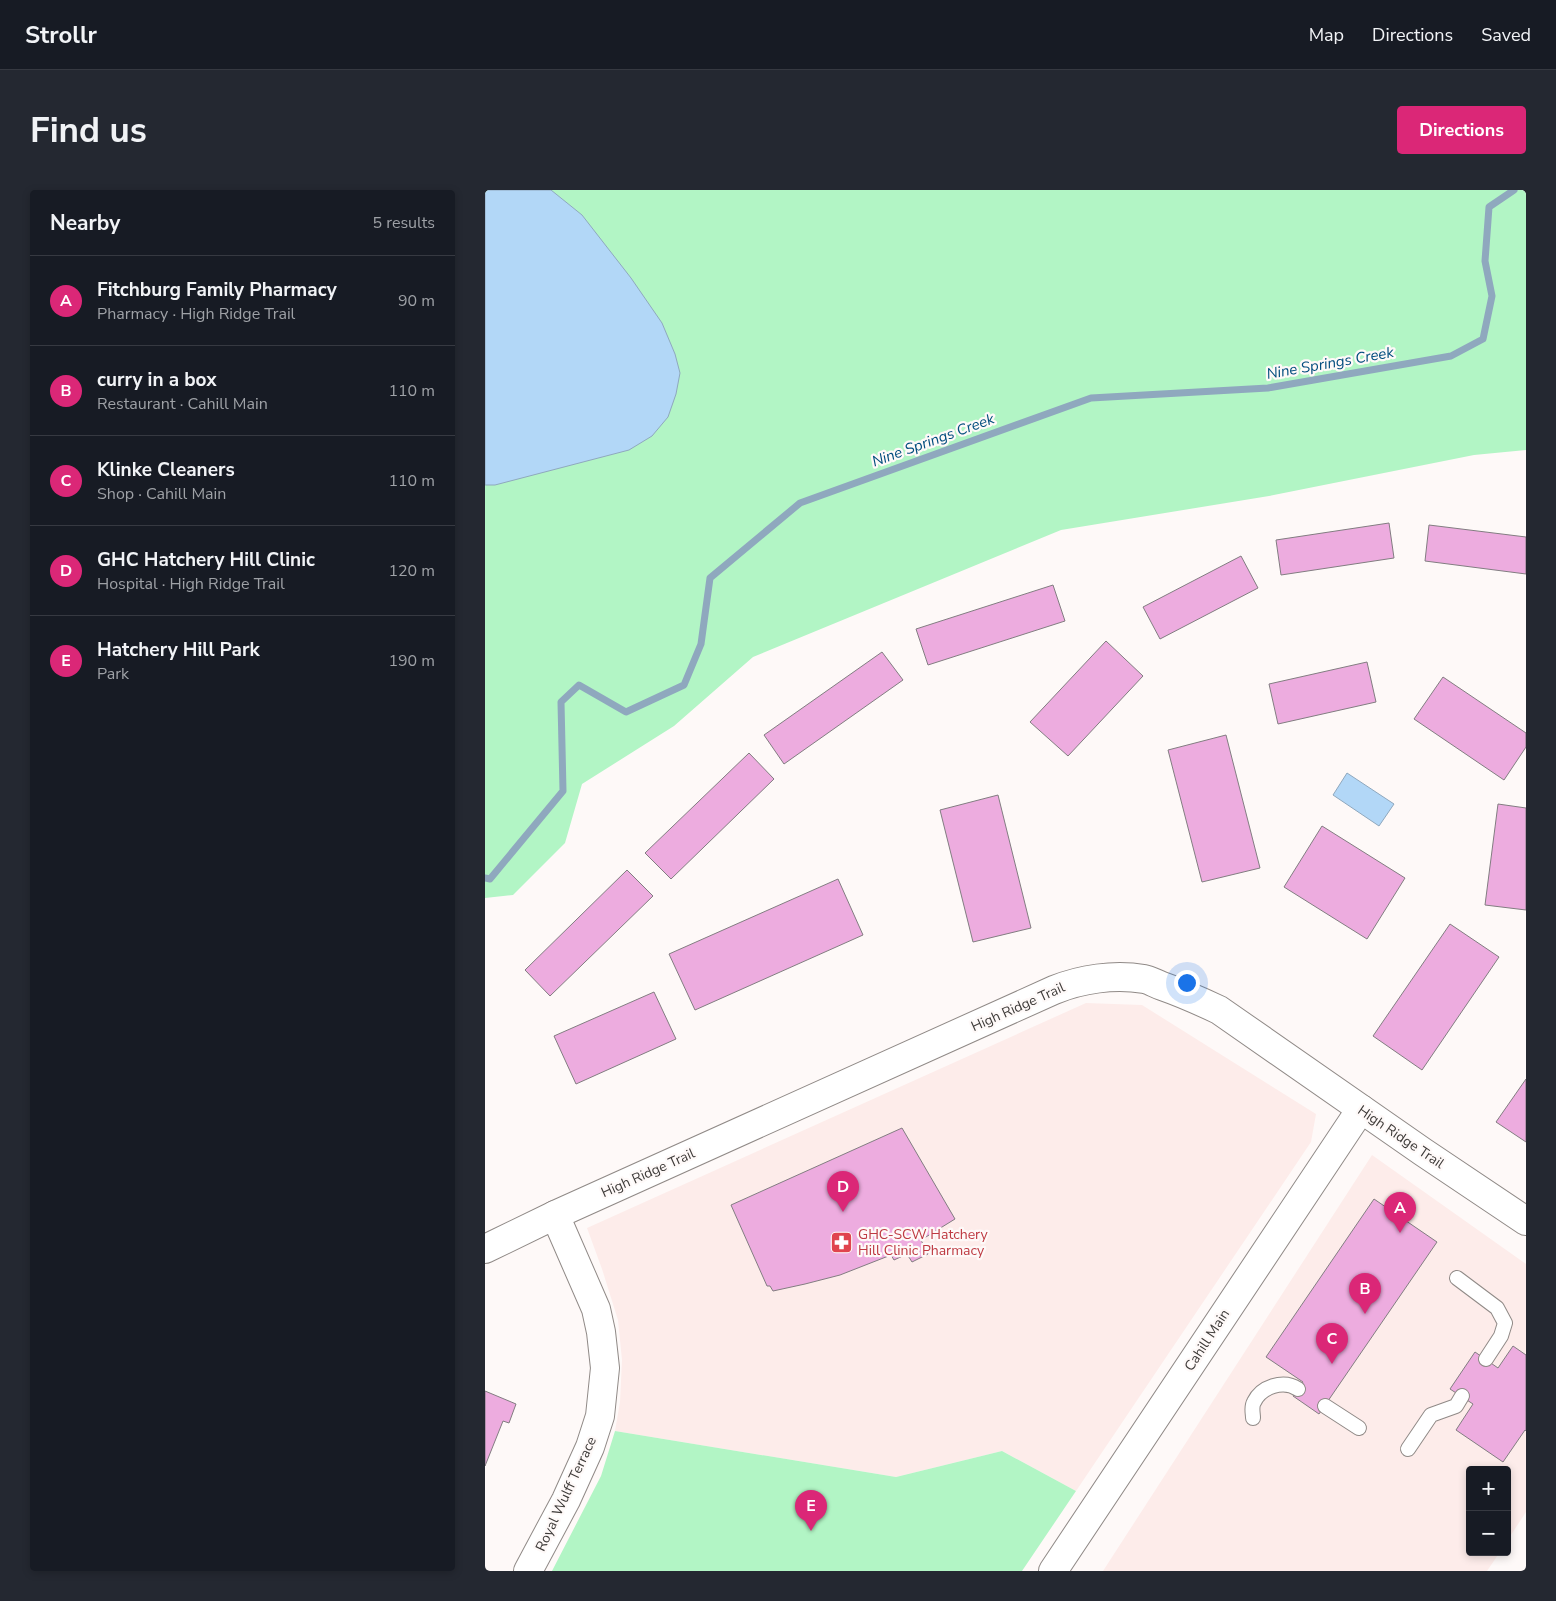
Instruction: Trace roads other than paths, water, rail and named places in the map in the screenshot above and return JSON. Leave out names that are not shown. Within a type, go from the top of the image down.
[{"type":"street","name":"High Ridge Trail","points":[[485,1248],[1068,984],[1083,980],[1116,978],[1145,979],[1193,997],[1219,1010],[1526,1221]]},
{"type":"street","name":"Cahill Main","points":[[1053,1571],[1361,1109]]},
{"type":"street","name":"Royal Wulff Terrace","points":[[528,1571],[566,1500],[590,1447],[600,1416],[605,1368],[596,1309],[555,1215]]},
{"type":"lane","points":[[1457,1278],[1497,1308],[1505,1323],[1501,1336],[1486,1359]]},
{"type":"lane","points":[[1253,1418],[1252,1404],[1261,1391],[1281,1384],[1298,1389]]},
{"type":"lane","points":[[1408,1449],[1431,1415],[1456,1406],[1462,1396]]},
{"type":"lane","points":[[1325,1406],[1359,1428]]},
{"type":"water","points":[[485,190],[551,190],[582,215],[631,278],[662,323],[675,354],[680,373],[676,394],[668,417],[652,436],[629,450],[495,485],[485,485]]},
{"type":"water","points":[[1347,773],[1394,804],[1379,826],[1333,795]]},
{"type":"waterway","name":"Nine Springs Creek","points":[[485,878],[490,879],[563,791],[561,702],[579,685],[626,712],[684,685],[701,644],[710,578],[800,503],[1091,398],[1268,388],[1451,356],[1483,339],[1492,296],[1485,261],[1489,207],[1514,190]]},
{"type":"place","name":"GHC Hatchery Hill Clinic","points":[[843,1212]]},
{"type":"place","name":"Fitchburg Family Pharmacy","points":[[1400,1233]]},
{"type":"place","name":"GHC-SCW Hatchery Hill Clinic Pharmacy","points":[[842,1242]]},
{"type":"place","name":"curry in a box","points":[[1365,1314]]},
{"type":"place","name":"Klinke Cleaners","points":[[1332,1364]]},
{"type":"place","name":"Hatchery Hill Park","points":[[811,1531]]}]
